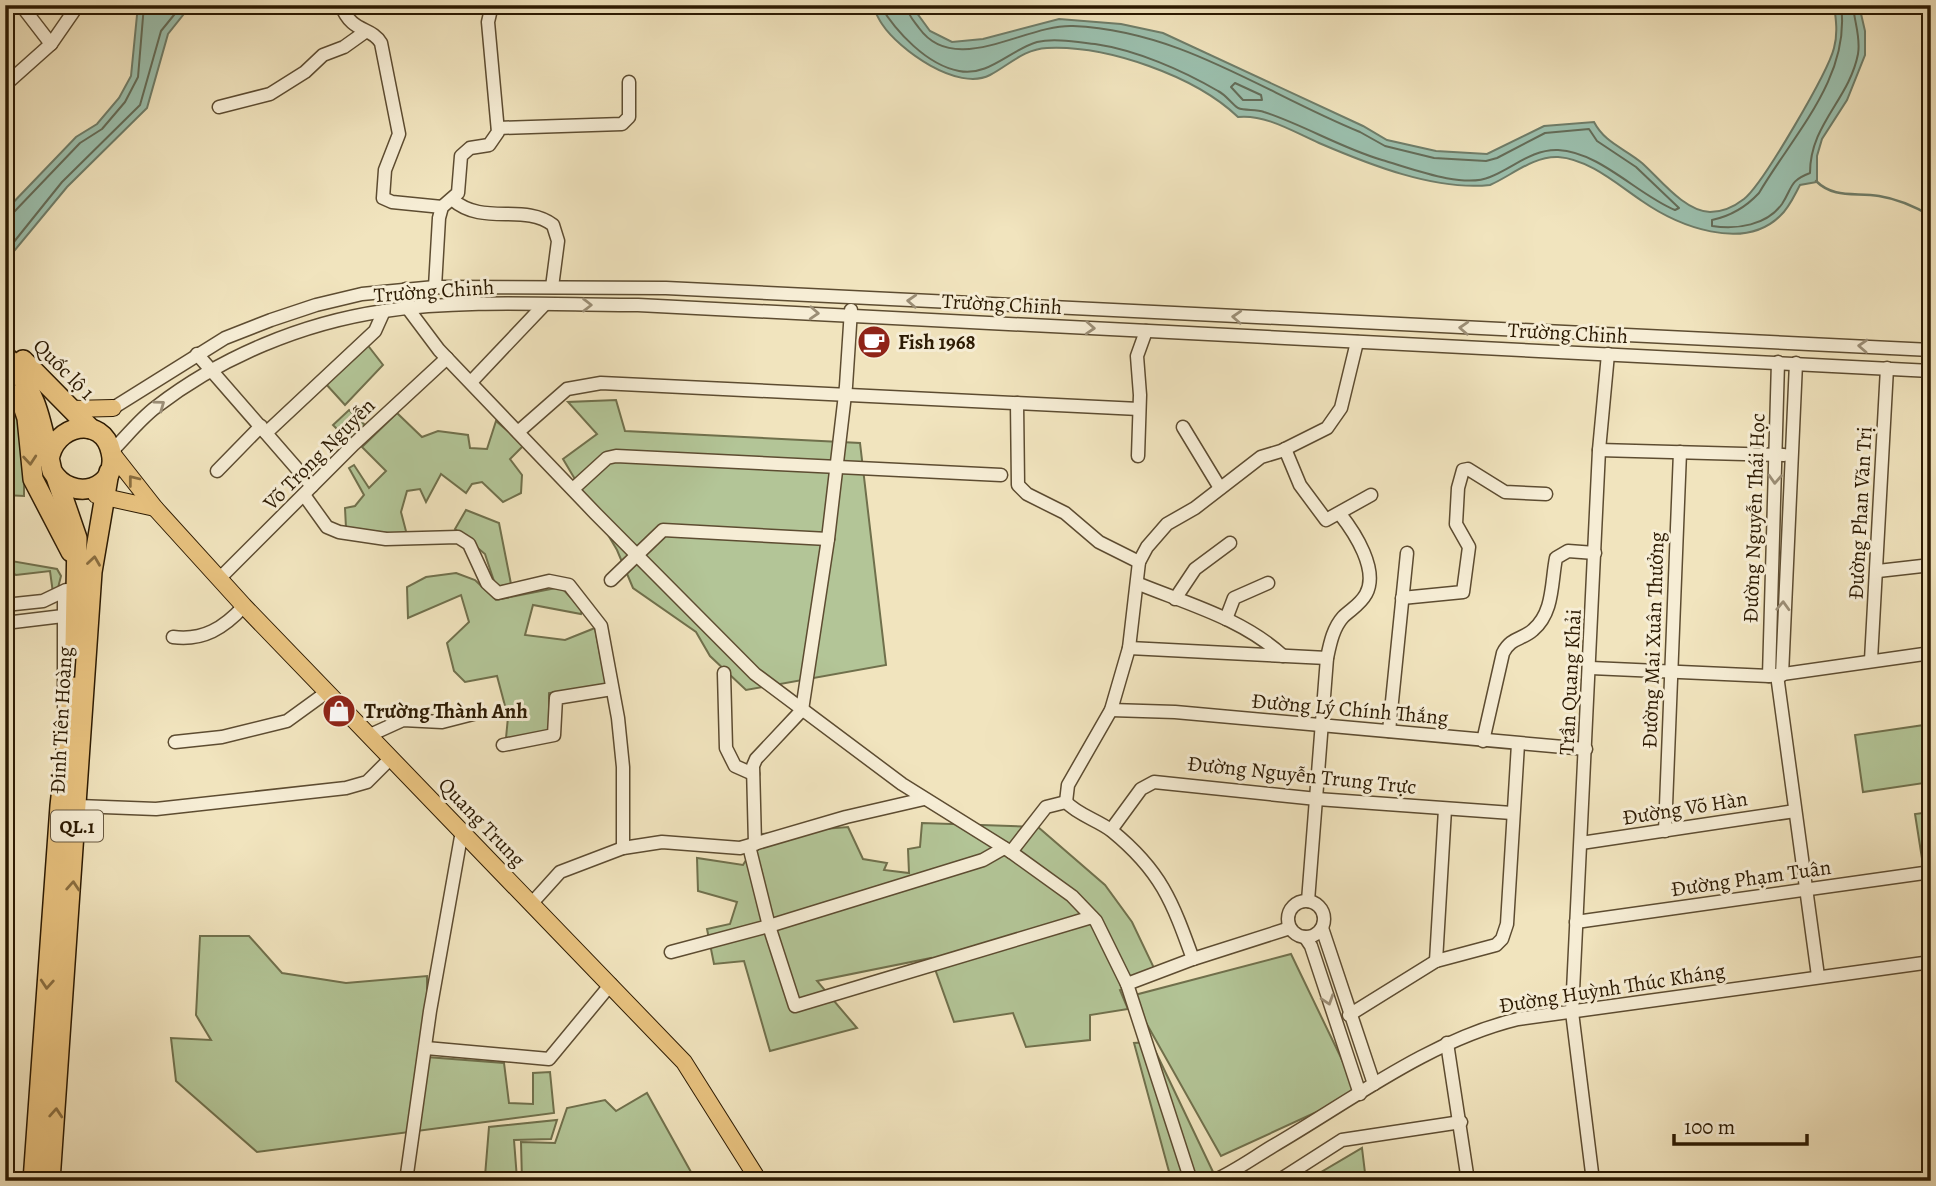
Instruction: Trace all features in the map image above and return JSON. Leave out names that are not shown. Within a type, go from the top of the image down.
[{"type":"highway","name":"Quốc lộ 1","points":[[5,342],[91,429]]},
{"type":"highway","name":"Quốc lộ 1","points":[[5,355],[28,383],[36,399],[49,461]]},
{"type":"highway","points":[[7,378],[27,418],[33,479],[65,537],[77,576]]},
{"type":"highway","points":[[49,461],[50,451],[62,434],[71,429],[91,429],[107,442],[111,452]]},
{"type":"highway","name":"QL.1","points":[[109,472],[111,452]]},
{"type":"highway","name":"QL.1","points":[[49,461],[57,480]]},
{"type":"highway","points":[[57,480],[74,490],[95,487],[109,472]]},
{"type":"highway","name":"Đinh Tiên Hoàng","points":[[50,1181],[78,806],[92,572],[109,472]]},
{"type":"highway","name":"Đinh Tiên Hoàng","points":[[33,1181],[74,674],[77,576],[75,529],[57,480]]},
{"type":"main road","points":[[71,409],[113,408]]},
{"type":"main road","points":[[91,429],[113,408]]},
{"type":"main road","name":"Quang Trung","points":[[111,452],[155,508],[244,606],[684,1062],[759,1181]]},
{"type":"main road","points":[[74,490],[155,508]]},
{"type":"street","points":[[21,5],[51,44]]},
{"type":"street","points":[[6,83],[51,44],[78,5]]},
{"type":"street","points":[[341,5],[354,26],[380,39],[398,129],[397,144],[385,170],[383,198],[392,202],[448,204],[475,214],[509,214],[544,220],[553,225],[558,241],[552,287]]},
{"type":"street","points":[[435,286],[437,235],[448,204],[458,193],[461,156],[470,148],[489,145],[495,140],[498,128],[488,22],[492,5]]},
{"type":"street","points":[[219,107],[270,94],[306,72],[323,55],[344,47],[365,32]]},
{"type":"street","points":[[498,128],[622,124],[629,117],[629,82]]},
{"type":"street","name":"Trường Chinh","points":[[113,408],[225,338],[316,304],[362,294],[435,286],[666,288],[1140,313],[1931,349]]},
{"type":"street","points":[[406,289],[409,310],[447,358],[755,674],[924,799],[1008,850],[1072,896],[1092,916],[1127,984],[1191,1181]]},
{"type":"street","points":[[852,298],[845,396],[828,539],[802,710],[756,759],[753,774],[752,845],[769,926],[792,1002],[801,1007],[1092,916]]},
{"type":"street","points":[[471,382],[544,305]]},
{"type":"street","name":"Trường Chinh","points":[[111,452],[155,408],[209,371],[273,340],[384,311],[444,306],[638,305],[1931,371]]},
{"type":"street","points":[[217,471],[375,331],[384,311]]},
{"type":"street","points":[[1138,456],[1137,356],[1143,331],[1140,313]]},
{"type":"street","name":"Trần Quang Khải","points":[[1593,1181],[1572,1012],[1591,668],[1604,354],[1602,335]]},
{"type":"street","points":[[1066,802],[1068,785],[1111,710],[1129,648],[1139,584],[1139,562],[1167,524],[1195,508],[1261,457],[1319,433],[1335,419],[1357,342]]},
{"type":"street","points":[[197,354],[209,371],[264,429],[308,491],[327,527],[339,532],[386,540],[458,537],[469,544],[487,583],[498,593],[549,581],[569,585],[600,622],[623,767],[623,848]]},
{"type":"street","name":"Võ Trọng Nguyễn","points":[[219,579],[447,358]]},
{"type":"street","name":"Đường Nguyễn Thái Học","points":[[1778,362],[1776,675],[1818,976]]},
{"type":"street","name":"Đường Nguyễn Thái Học","points":[[1776,675],[1796,363]]},
{"type":"street","name":"Đường Phan Văn Trị","points":[[1871,660],[1887,368]]},
{"type":"street","points":[[518,432],[561,393],[585,385],[1139,409]]},
{"type":"street","points":[[1017,403],[1018,485],[1027,494],[1065,513],[1099,542],[1139,562]]},
{"type":"street","points":[[1183,427],[1220,488]]},
{"type":"street","points":[[1285,449],[1300,485],[1326,520],[1371,495]]},
{"type":"street","points":[[1600,450],[1790,456]]},
{"type":"street","name":"Đường Mai Xuân Thưởng","points":[[1665,831],[1680,452]]},
{"type":"street","points":[[573,489],[607,458],[616,456],[1001,475]]},
{"type":"street","points":[[1402,598],[1463,592],[1469,547],[1456,524],[1458,488],[1463,470],[1468,469],[1505,492],[1545,494]]},
{"type":"street","points":[[1308,901],[1327,657],[1338,626],[1359,604],[1370,584],[1363,551],[1340,514]]},
{"type":"street","points":[[611,580],[663,530],[828,539]]},
{"type":"street","points":[[1175,598],[1190,581],[1195,569],[1230,542]]},
{"type":"street","points":[[1483,741],[1503,653],[1508,644],[1533,630],[1545,616],[1556,558],[1568,551],[1595,552]]},
{"type":"street","points":[[1389,731],[1407,553]]},
{"type":"street","points":[[1878,570],[1931,565]]},
{"type":"street","points":[[5,605],[43,601],[64,592],[77,576]]},
{"type":"street","points":[[1226,618],[1234,598],[1268,583]]},
{"type":"street","points":[[1139,584],[1226,618],[1267,641],[1283,656]]},
{"type":"street","points":[[64,592],[63,694],[68,736]]},
{"type":"street","points":[[173,637],[203,637],[244,606]]},
{"type":"street","points":[[5,614],[62,611]]},
{"type":"street","points":[[5,623],[62,611]]},
{"type":"street","points":[[1129,648],[1327,657]]},
{"type":"street","points":[[1591,668],[1776,675],[1931,653]]},
{"type":"street","points":[[724,673],[726,748],[734,766],[753,774]]},
{"type":"street","points":[[503,745],[554,735],[556,698],[612,688]]},
{"type":"street","points":[[175,742],[222,737],[287,721],[327,692]]},
{"type":"street","name":"Đường Lý Chính Thắng","points":[[1111,710],[1323,725],[1586,749]]},
{"type":"street","points":[[370,736],[404,720],[442,722],[481,712]]},
{"type":"street","points":[[1349,1015],[1436,961],[1496,945],[1502,939],[1507,924],[1518,744]]},
{"type":"street","points":[[78,806],[156,809],[346,788],[366,782],[391,758]]},
{"type":"street","name":"Đường Nguyễn Trung Trực","points":[[1111,830],[1140,789],[1154,782],[1317,799],[1512,813]]},
{"type":"street","points":[[532,903],[560,872],[623,848],[662,842],[740,848],[846,817],[924,799]]},
{"type":"street","points":[[671,952],[769,926],[983,860],[1008,850],[1046,807],[1066,802],[1111,830],[1150,868],[1169,894],[1193,959]]},
{"type":"street","points":[[1436,961],[1445,808]]},
{"type":"street","name":"Đường Võ Hàn","points":[[1581,843],[1795,811]]},
{"type":"street","points":[[407,1181],[462,831]]},
{"type":"street","name":"Đường Phạm Tuân","points":[[1576,922],[1931,872]]},
{"type":"street","points":[[1290,928],[1289,912],[1293,906],[1308,901],[1314,902],[1324,912],[1322,928],[1374,1084]]},
{"type":"street","points":[[1127,984],[1193,959],[1290,928],[1305,937],[1311,946],[1360,1094]]},
{"type":"street","points":[[1305,937],[1314,936],[1322,928]]},
{"type":"street","name":"Đường Huỳnh Thúc Kháng","points":[[1213,1181],[1374,1084],[1447,1043],[1484,1028],[1572,1012],[1931,961]]},
{"type":"street","points":[[426,1048],[549,1059],[611,984]]},
{"type":"street","points":[[1447,1043],[1468,1181]]},
{"type":"street","points":[[1278,1181],[1342,1140],[1461,1122]]},
{"type":"shaded area","points":[[366,343],[383,365],[345,405],[325,383]]},
{"type":"shaded area","points":[[5,396],[12,401],[20,422],[24,496],[5,495]]},
{"type":"shaded area","points":[[616,400],[625,431],[860,443],[886,665],[746,690],[710,656],[696,632],[633,588],[617,550],[563,459],[597,434],[568,402]]},
{"type":"shaded area","points":[[349,410],[366,426],[350,442],[333,425]]},
{"type":"shaded area","points":[[397,413],[422,437],[438,431],[468,435],[470,448],[487,449],[496,421],[524,445],[510,459],[522,475],[521,493],[503,502],[482,482],[472,484],[466,493],[441,474],[426,502],[420,489],[407,491],[401,512],[407,535],[346,528],[345,508],[355,506],[364,495],[349,468],[354,465],[369,488],[386,471],[362,447]]},
{"type":"shaded area","points":[[5,495],[11,561],[57,569],[61,576],[57,592],[53,593],[50,571],[16,575],[10,572],[5,540]]},
{"type":"shaded area","points":[[466,510],[499,523],[511,584],[496,587],[485,554],[455,529]]},
{"type":"shaded area","points":[[456,573],[475,580],[496,600],[561,587],[582,610],[581,614],[533,605],[525,635],[565,640],[595,628],[606,685],[549,693],[549,732],[506,738],[508,717],[497,676],[465,682],[454,671],[447,643],[469,622],[461,595],[408,618],[407,587],[426,577]]},
{"type":"shaded area","points":[[1931,724],[1931,782],[1863,792],[1855,735]]},
{"type":"shaded area","points":[[1931,812],[1931,864],[1923,865],[1915,814]]},
{"type":"shaded area","points":[[922,823],[1038,827],[1105,885],[1132,922],[1154,968],[1142,983],[1120,990],[1128,1009],[1090,1015],[1090,1040],[1026,1047],[1013,1013],[954,1022],[931,958],[817,981],[857,1028],[770,1051],[744,961],[714,964],[707,929],[730,924],[737,902],[698,891],[697,858],[743,865],[762,834],[848,827],[863,859],[887,863],[884,870],[909,873],[908,849],[920,847]]},
{"type":"shaded area","points":[[200,936],[249,936],[282,973],[346,983],[427,976],[427,1057],[504,1063],[509,1103],[533,1104],[533,1073],[550,1072],[554,1113],[257,1152],[176,1081],[171,1038],[211,1040],[196,1015]]},
{"type":"shaded area","points":[[1291,954],[1358,1093],[1221,1156],[1131,996]]},
{"type":"shaded area","points":[[1151,1042],[1214,1174],[1171,1179],[1134,1043]]},
{"type":"shaded area","points":[[647,1093],[696,1181],[522,1181],[521,1142],[555,1143],[567,1108],[605,1100],[616,1111]]},
{"type":"shaded area","points":[[557,1120],[551,1139],[514,1140],[517,1179],[485,1176],[489,1127]]},
{"type":"shaded area","points":[[1362,1148],[1366,1181],[1306,1181]]},
{"type":"water","points":[[138,5],[191,5],[168,34],[147,108],[67,187],[5,262],[5,211],[76,137],[97,124],[119,98],[131,76]]},
{"type":"water","points":[[872,5],[911,5],[930,31],[952,42],[983,39],[1059,19],[1121,24],[1163,33],[1363,126],[1387,140],[1436,151],[1487,154],[1544,126],[1594,122],[1609,140],[1642,163],[1682,200],[1700,210],[1710,212],[1728,208],[1744,199],[1794,127],[1834,48],[1834,5],[1859,5],[1865,31],[1865,55],[1847,100],[1822,139],[1817,156],[1817,182],[1800,185],[1783,213],[1765,227],[1730,234],[1692,226],[1674,219],[1603,174],[1570,159],[1558,157],[1540,160],[1490,185],[1447,184],[1402,174],[1269,121],[1238,117],[1220,102],[1174,76],[1149,66],[1096,52],[1071,48],[1039,49],[1024,54],[990,75],[977,79],[962,78],[930,66],[915,56],[890,34]]},
{"type":"waterway","points":[[1816,181],[1838,193],[1893,199],[1931,216]]},
{"type":"place","name":"Fish 1968","points":[[874,342]]},
{"type":"place","name":"Trường Thành Anh","points":[[339,711]]}]
